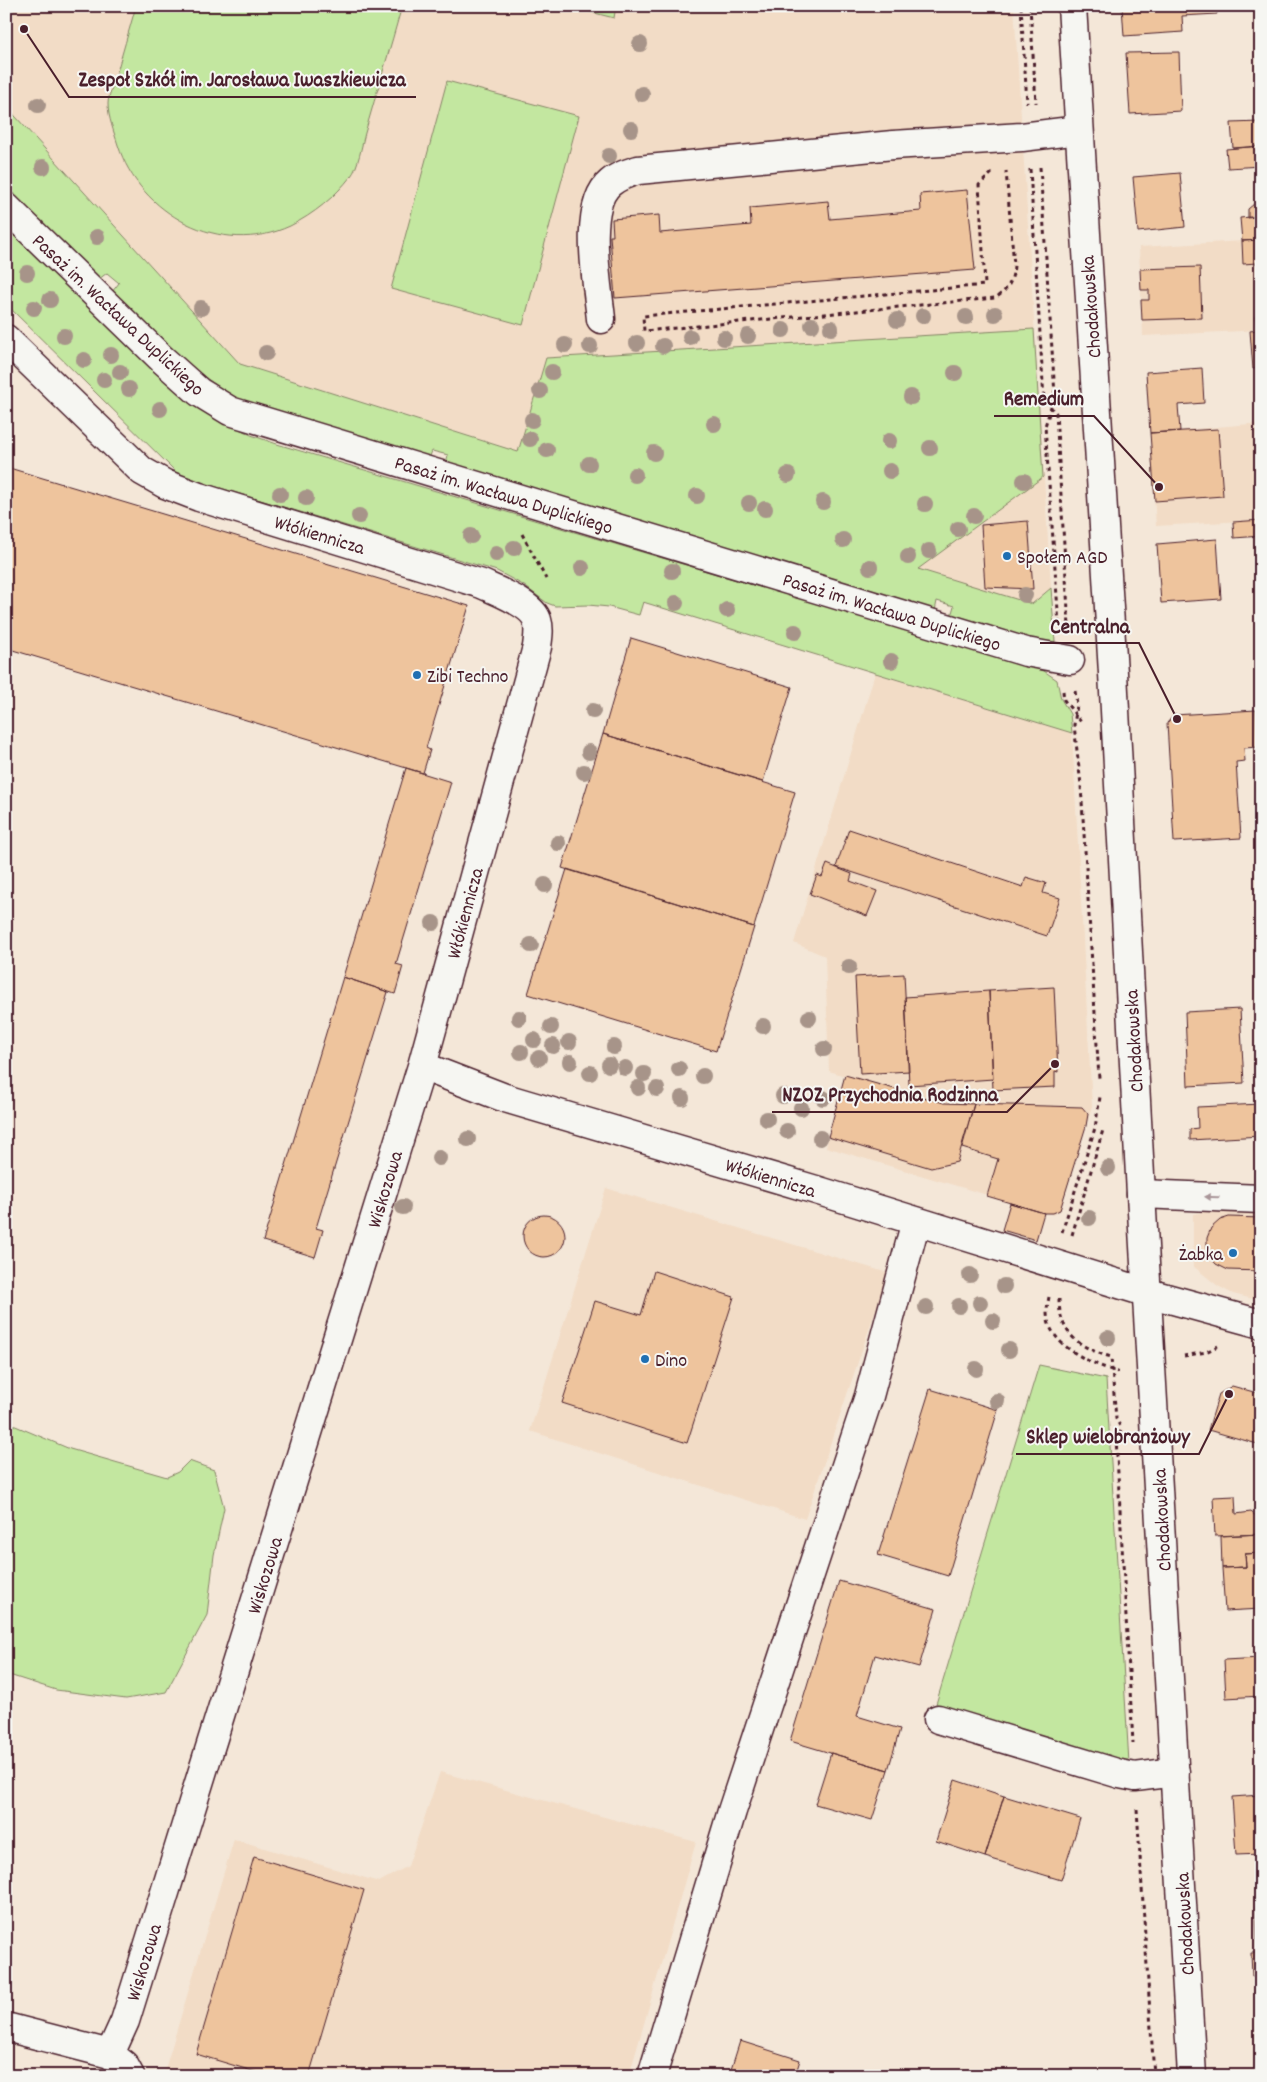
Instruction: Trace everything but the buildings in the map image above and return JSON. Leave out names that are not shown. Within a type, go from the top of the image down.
[{"type":"street","name":"Chodakowska","points":[[1072,6],[1113,674],[1192,2076]]},
{"type":"street","points":[[601,319],[593,224],[598,204],[608,184],[623,175],[638,170],[893,145],[1019,142],[1079,130]]},
{"type":"street","name":"Pasaż im. Wacława Duplickiego","points":[[6,207],[162,359],[199,392],[230,411],[1016,649],[1066,659]]},
{"type":"street","name":"Włókiennicza","points":[[6,339],[142,471],[165,484],[199,497],[482,584],[524,606],[537,618],[539,630],[537,647],[422,1066],[505,1098],[916,1221],[1057,1266],[1261,1324]]},
{"type":"street","name":"Wiskozowa","points":[[110,2054],[128,2012],[422,1066]]},
{"type":"street","points":[[1141,1194],[1261,1199]]},
{"type":"street","points":[[652,2076],[732,1811],[869,1396],[916,1221]]},
{"type":"street","points":[[938,1719],[1120,1774],[1135,1776],[1175,1772]]},
{"type":"street","points":[[6,2027],[110,2054],[124,2065],[130,2076]]},
{"type":"path","points":[[1019,142],[979,185],[985,285],[643,316],[644,331],[995,298],[1002,294],[1012,282],[1014,265],[1019,142],[1021,6]]},
{"type":"path","points":[[1030,6],[1019,142],[1044,400],[1056,413],[1066,659],[1064,700],[1084,725]]},
{"type":"path","points":[[1019,142],[1055,395],[1045,426],[1066,659],[1077,705],[1074,725],[1081,785],[1099,1080]]},
{"type":"path","points":[[518,499],[514,519],[550,587]]},
{"type":"path","points":[[1100,1090],[1101,1100],[1095,1128],[1057,1266],[1047,1314],[1056,1336],[1074,1353],[1089,1362],[1118,1371],[1119,1379]]},
{"type":"path","points":[[1103,1129],[1057,1266],[1058,1302],[1061,1319],[1078,1344],[1090,1351],[1111,1357],[1189,1356],[1206,1352],[1224,1343]]},
{"type":"path","points":[[1111,1357],[1116,1419],[1125,1435]]},
{"type":"path","points":[[1126,1422],[1116,1438],[1154,2076]]},
{"type":"shaded area","points":[[6,6],[1014,6],[1051,588],[1032,604],[519,452],[240,364],[6,106]]},
{"type":"shaded area","points":[[1261,240],[1261,330],[1143,336],[1139,247]]},
{"type":"shaded area","points":[[1261,423],[1261,520],[1156,526],[1150,433]]},
{"type":"shaded area","points":[[875,673],[1072,733],[1092,1106],[1061,1209],[1054,1215],[826,1147],[845,1076],[829,1071],[825,956],[794,943]]},
{"type":"shaded area","points":[[606,1188],[888,1273],[805,1519],[530,1431]]},
{"type":"shaded area","points":[[1212,1210],[1261,1212],[1261,1301],[1233,1294],[1218,1286],[1193,1266],[1193,1214]]},
{"type":"shaded area","points":[[440,1772],[696,1842],[629,2076],[163,2076],[234,1839],[379,1882],[408,1866]]},
{"type":"green space","points":[[136,6],[402,6],[358,162],[345,184],[331,198],[307,216],[290,226],[264,235],[237,237],[211,233],[186,223],[164,209],[144,191],[129,170],[118,145],[108,109],[108,101]]},
{"type":"green space","points":[[567,6],[616,6],[614,18]]},
{"type":"green space","points":[[447,81],[579,116],[523,325],[391,289]]},
{"type":"green space","points":[[6,106],[240,364],[518,452],[546,358],[1034,329],[1043,477],[918,569],[1032,604],[1051,588],[1055,641],[1052,646],[951,616],[954,606],[937,601],[935,611],[445,467],[448,455],[432,451],[428,461],[244,403],[225,392],[175,352],[112,292],[119,283],[107,273],[99,279],[6,188]]},
{"type":"green space","points":[[6,223],[170,385],[201,409],[251,435],[1044,671],[1057,680],[1061,699],[1070,714],[1072,733],[643,602],[639,615],[609,607],[588,605],[555,606],[547,603],[523,585],[497,571],[178,474],[6,304]]},
{"type":"green space","points":[[1039,1365],[1106,1379],[1129,1763],[936,1704]]},
{"type":"green space","points":[[6,1422],[70,1449],[167,1477],[178,1472],[189,1461],[214,1470],[224,1508],[214,1555],[207,1615],[166,1692],[126,1699],[56,1690],[6,1674]]},
{"type":"place","name":"Zespoł Szkół im. Jarosława Iwaszkiewicza","points":[[24,29]]},
{"type":"place","name":"Remedium","points":[[1159,487]]},
{"type":"place","name":"Społem AGD","points":[[1007,556]]},
{"type":"place","name":"Zibi Techno","points":[[417,675]]},
{"type":"place","name":"Centralna","points":[[1177,719]]},
{"type":"place","name":"NZOZ Przychodnia Rodzinna","points":[[1055,1064]]},
{"type":"place","name":"Żabka","points":[[1233,1253]]},
{"type":"place","name":"Dino","points":[[645,1359]]},
{"type":"place","name":"Sklep wielobranżowy","points":[[1229,1394]]}]
